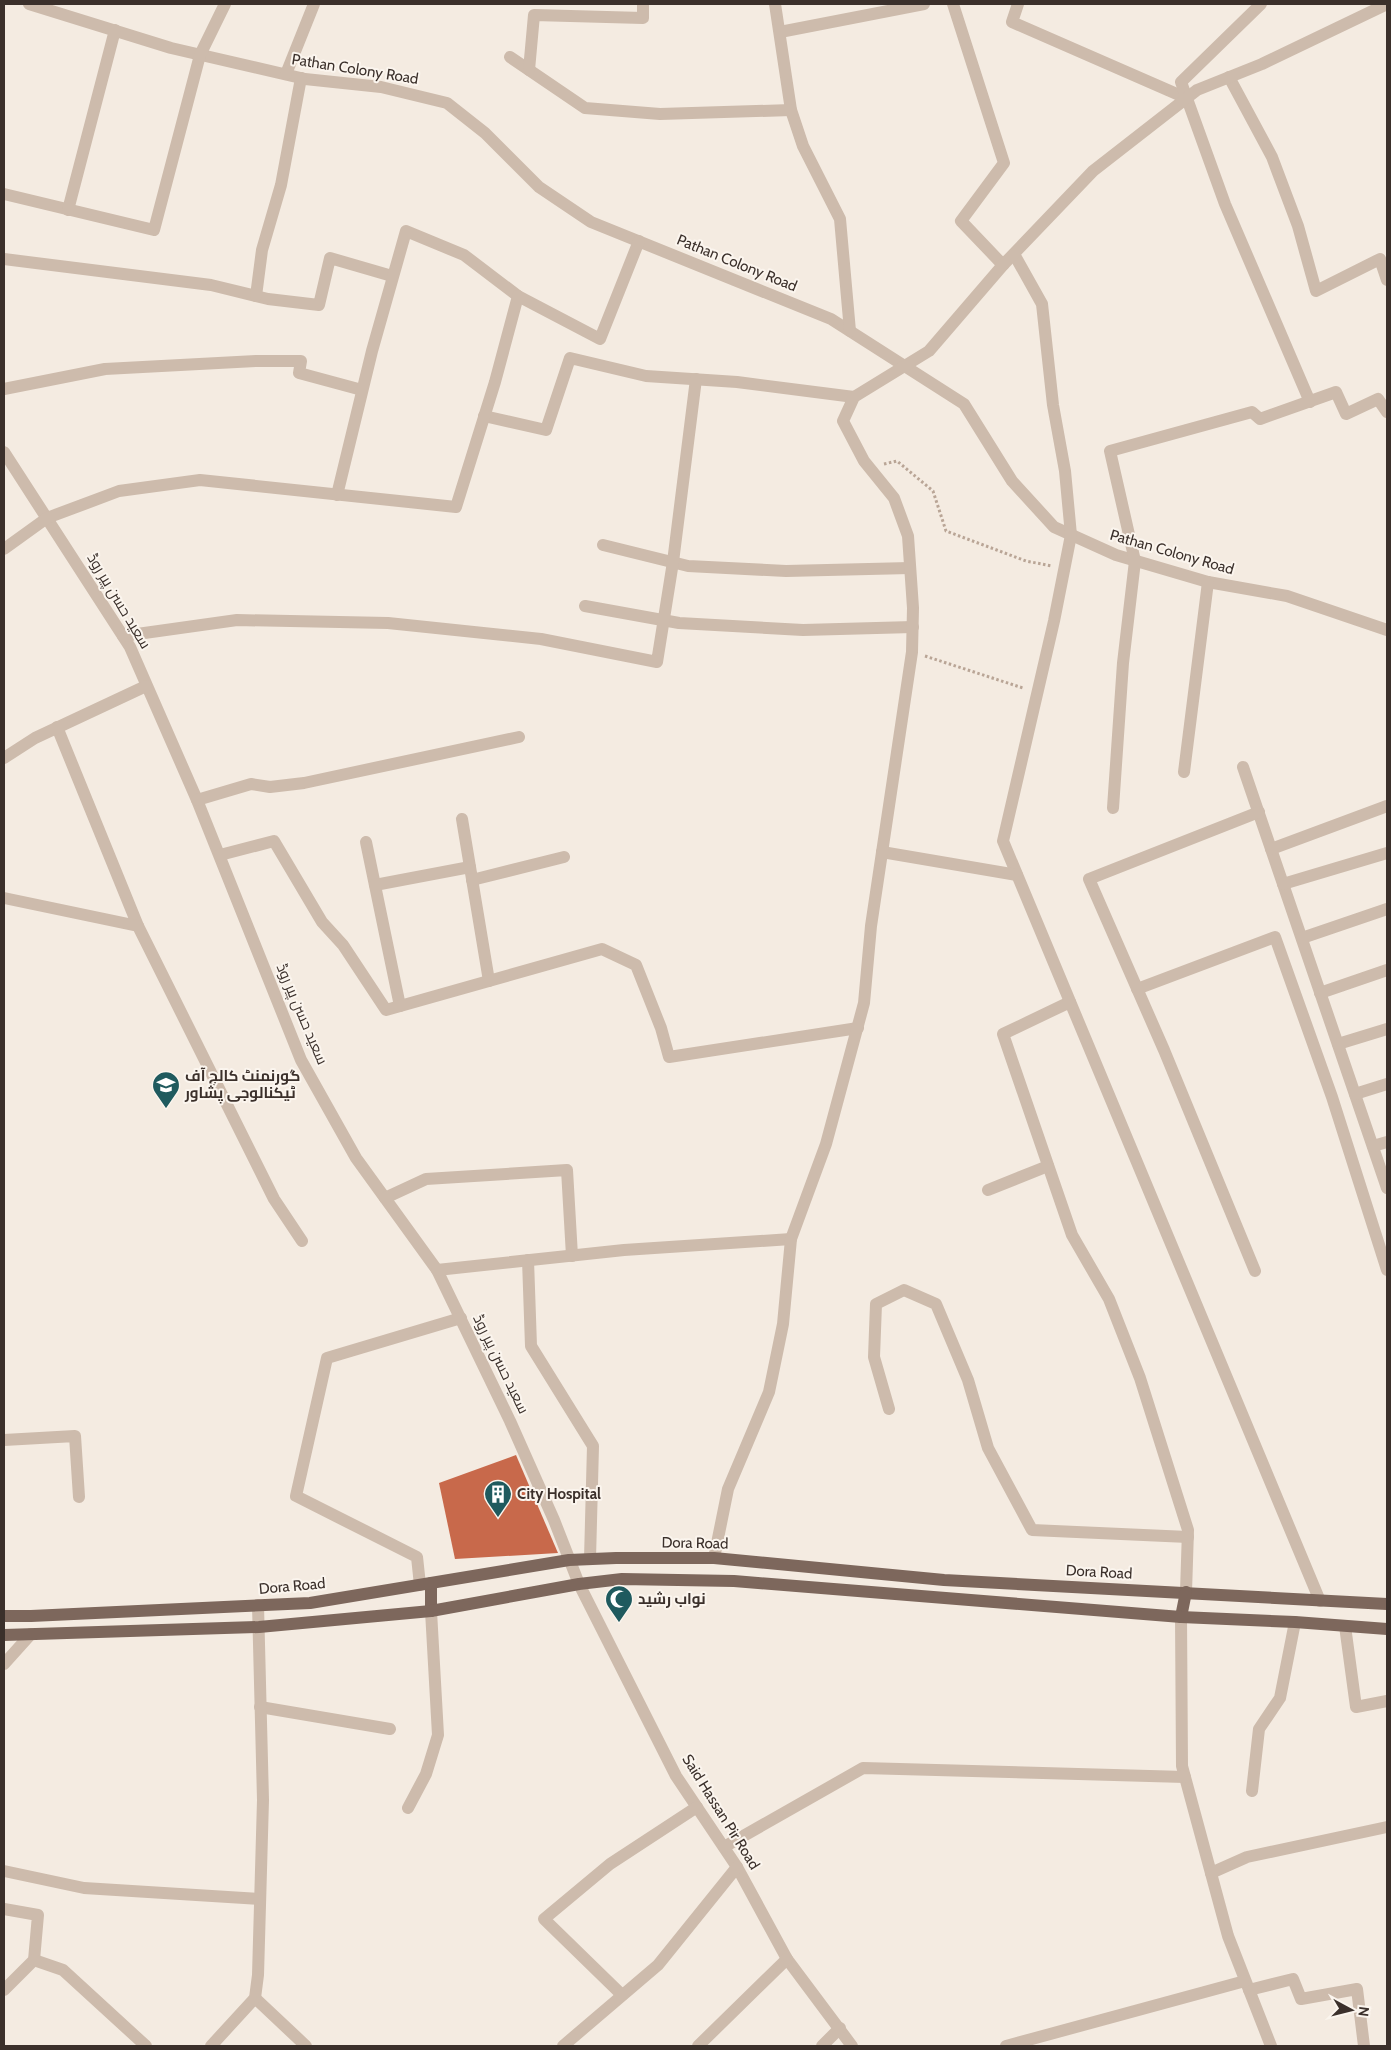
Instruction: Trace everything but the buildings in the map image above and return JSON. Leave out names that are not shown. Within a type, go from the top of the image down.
[{"type":"main road","name":"Dora Road","points":[[4,1616],[310,1603],[569,1560],[590,1559],[714,1558],[944,1580],[1387,1604]]},
{"type":"main road","points":[[4,1635],[259,1627],[431,1611],[579,1584],[622,1579],[734,1581],[1181,1617],[1295,1622],[1387,1629]]},
{"type":"main road","points":[[425,1584],[431,1611]]},
{"type":"main road","points":[[1181,1617],[1186,1592]]},
{"type":"main road","points":[[30,1634],[31,1616]]},
{"type":"street","name":"Pathan Colony Road","points":[[28,4],[171,48],[200,55],[301,78],[381,86],[447,103],[485,133],[540,187],[591,222],[831,319],[964,404],[1012,481],[1054,527],[1116,555],[1208,582],[1287,596],[1387,630]]},
{"type":"street","points":[[4,194],[154,230],[200,55],[225,4]]},
{"type":"street","points":[[286,74],[314,4]]},
{"type":"street","points":[[604,17],[605,4]]},
{"type":"street","points":[[529,70],[534,15],[642,18],[643,4]]},
{"type":"street","points":[[775,4],[791,110],[803,146],[840,219],[850,331]]},
{"type":"street","points":[[780,32],[924,4]]},
{"type":"street","points":[[953,4],[1004,163],[961,221],[1003,265]]},
{"type":"street","points":[[1018,4],[1012,22],[1186,98]]},
{"type":"street","points":[[1261,4],[1181,82],[1225,204],[1310,402]]},
{"type":"street","points":[[714,1558],[728,1489],[769,1392],[783,1324],[792,1239],[826,1144],[864,1003],[871,926],[912,652],[913,627],[908,536],[894,498],[869,467],[843,421],[854,397],[929,351],[1003,265],[1094,171],[1196,90],[1386,10]]},
{"type":"street","points":[[68,210],[115,30]]},
{"type":"street","points":[[510,57],[586,108],[660,114],[791,110]]},
{"type":"street","points":[[1229,77],[1272,157],[1298,226],[1316,291],[1380,259],[1387,280]]},
{"type":"street","points":[[256,296],[262,250],[281,185],[301,78]]},
{"type":"street","points":[[337,495],[362,390],[406,231],[464,254],[518,296],[600,339],[639,241]]},
{"type":"street","points":[[1014,254],[1042,304],[1053,405],[1065,471],[1071,535],[1065,569],[1003,841],[1320,1601]]},
{"type":"street","points":[[4,258],[211,285],[256,296],[319,305],[330,258],[392,276]]},
{"type":"street","points":[[4,549],[47,518],[118,491],[200,480],[456,507],[518,296]]},
{"type":"street","points":[[484,416],[546,430],[570,358],[646,376],[738,382],[854,397]]},
{"type":"street","points":[[4,389],[105,369],[301,361],[299,374],[362,390]]},
{"type":"street","points":[[123,636],[236,620],[388,623],[541,638],[657,662],[673,562],[696,379]]},
{"type":"street","points":[[1113,808],[1123,664],[1136,561],[1110,451],[1252,412],[1260,419],[1336,392],[1346,414],[1378,400],[1387,412]]},
{"type":"street","name":"سعید حسن پیر روڈ","points":[[4,452],[130,648],[220,855],[301,1060],[356,1158],[437,1270],[554,1520],[579,1584]]},
{"type":"street","points":[[603,545],[688,566],[786,571],[910,568]]},
{"type":"street","points":[[1184,772],[1208,582]]},
{"type":"street","points":[[585,606],[679,623],[803,630],[913,627]]},
{"type":"street","points":[[4,758],[35,738],[146,686]]},
{"type":"street","points":[[57,728],[138,926],[274,1199],[302,1241]]},
{"type":"street","points":[[197,800],[251,784],[270,787],[304,783],[519,737]]},
{"type":"street","points":[[1243,767],[1387,1188]]},
{"type":"street","points":[[1271,849],[1387,806]]},
{"type":"street","points":[[1255,1271],[1089,879],[1258,812]]},
{"type":"street","points":[[462,819],[489,981]]},
{"type":"street","points":[[220,855],[274,841],[322,922],[343,945],[386,1010],[602,949],[636,965],[669,1057],[858,1028]]},
{"type":"street","points":[[366,842],[400,1006]]},
{"type":"street","points":[[882,852],[1017,875]]},
{"type":"street","points":[[1283,884],[1387,853]]},
{"type":"street","points":[[472,880],[564,857]]},
{"type":"street","points":[[375,885],[470,867]]},
{"type":"street","points":[[4,898],[138,926]]},
{"type":"street","points":[[1302,938],[1387,909]]},
{"type":"street","points":[[1137,989],[1275,937],[1332,1097],[1387,1270]]},
{"type":"street","points":[[1320,993],[1387,970]]},
{"type":"street","points":[[1070,1002],[1003,1034],[1072,1235],[1109,1300],[1140,1378],[1188,1530],[1186,1592]]},
{"type":"street","points":[[1338,1044],[1387,1029]]},
{"type":"street","points":[[1355,1094],[1387,1084]]},
{"type":"street","points":[[1373,1146],[1387,1142]]},
{"type":"street","points":[[988,1190],[1048,1166]]},
{"type":"street","points":[[385,1198],[426,1178],[567,1170],[572,1256]]},
{"type":"street","points":[[437,1270],[624,1250],[792,1239]]},
{"type":"street","points":[[528,1260],[531,1346],[594,1446],[590,1559]]},
{"type":"street","points":[[889,1409],[874,1357],[876,1304],[904,1290],[936,1304],[968,1380],[988,1448],[1032,1530],[1188,1537]]},
{"type":"street","points":[[425,1584],[418,1557],[296,1496],[327,1358],[460,1318]]},
{"type":"street","points":[[4,1440],[75,1436],[79,1497]]},
{"type":"street","name":"Said Hassan Pir Road","points":[[579,1584],[676,1776],[737,1867],[788,1959],[852,2046]]},
{"type":"street","points":[[211,2046],[255,1998],[258,1975],[263,1800],[258,1605]]},
{"type":"street","points":[[408,1808],[426,1774],[438,1735],[431,1611]]},
{"type":"street","points":[[1181,1617],[1182,1766],[1228,1936],[1271,2046]]},
{"type":"street","points":[[1252,1790],[1259,1729],[1280,1698],[1295,1622]]},
{"type":"street","points":[[1345,1626],[1356,1707],[1387,1701]]},
{"type":"street","points":[[4,1664],[30,1634]]},
{"type":"street","points":[[260,1707],[390,1729]]},
{"type":"street","points":[[724,1847],[863,1768],[1185,1777]]},
{"type":"street","points":[[622,1995],[544,1919],[610,1864],[697,1807]]},
{"type":"street","points":[[1211,1873],[1247,1857],[1387,1828]]},
{"type":"street","points":[[563,2046],[658,1964],[737,1867]]},
{"type":"street","points":[[4,1871],[84,1888],[260,1899]]},
{"type":"street","points":[[4,1909],[38,1915],[34,1960],[4,1990]]},
{"type":"street","points":[[698,2046],[788,1959]]},
{"type":"street","points":[[34,1960],[63,1970],[146,2046]]},
{"type":"street","points":[[1006,2046],[1026,2044],[1247,1985],[1293,1979],[1301,1999],[1356,1988],[1364,2046]]},
{"type":"street","points":[[255,1998],[306,2046]]},
{"type":"street","points":[[822,2046],[840,2028]]},
{"type":"path","points":[[869,467],[897,461],[933,491],[946,531],[1026,561],[1065,569]]},
{"type":"path","points":[[912,652],[1037,692]]},
{"type":"place","name":"گورنمنٹ کالج آف ٹیکنالوجی پشاور","points":[[166,1109]]},
{"type":"place","name":"City Hospital","points":[[498,1518]]},
{"type":"place","name":"نواب رشید","points":[[619,1623]]}]
